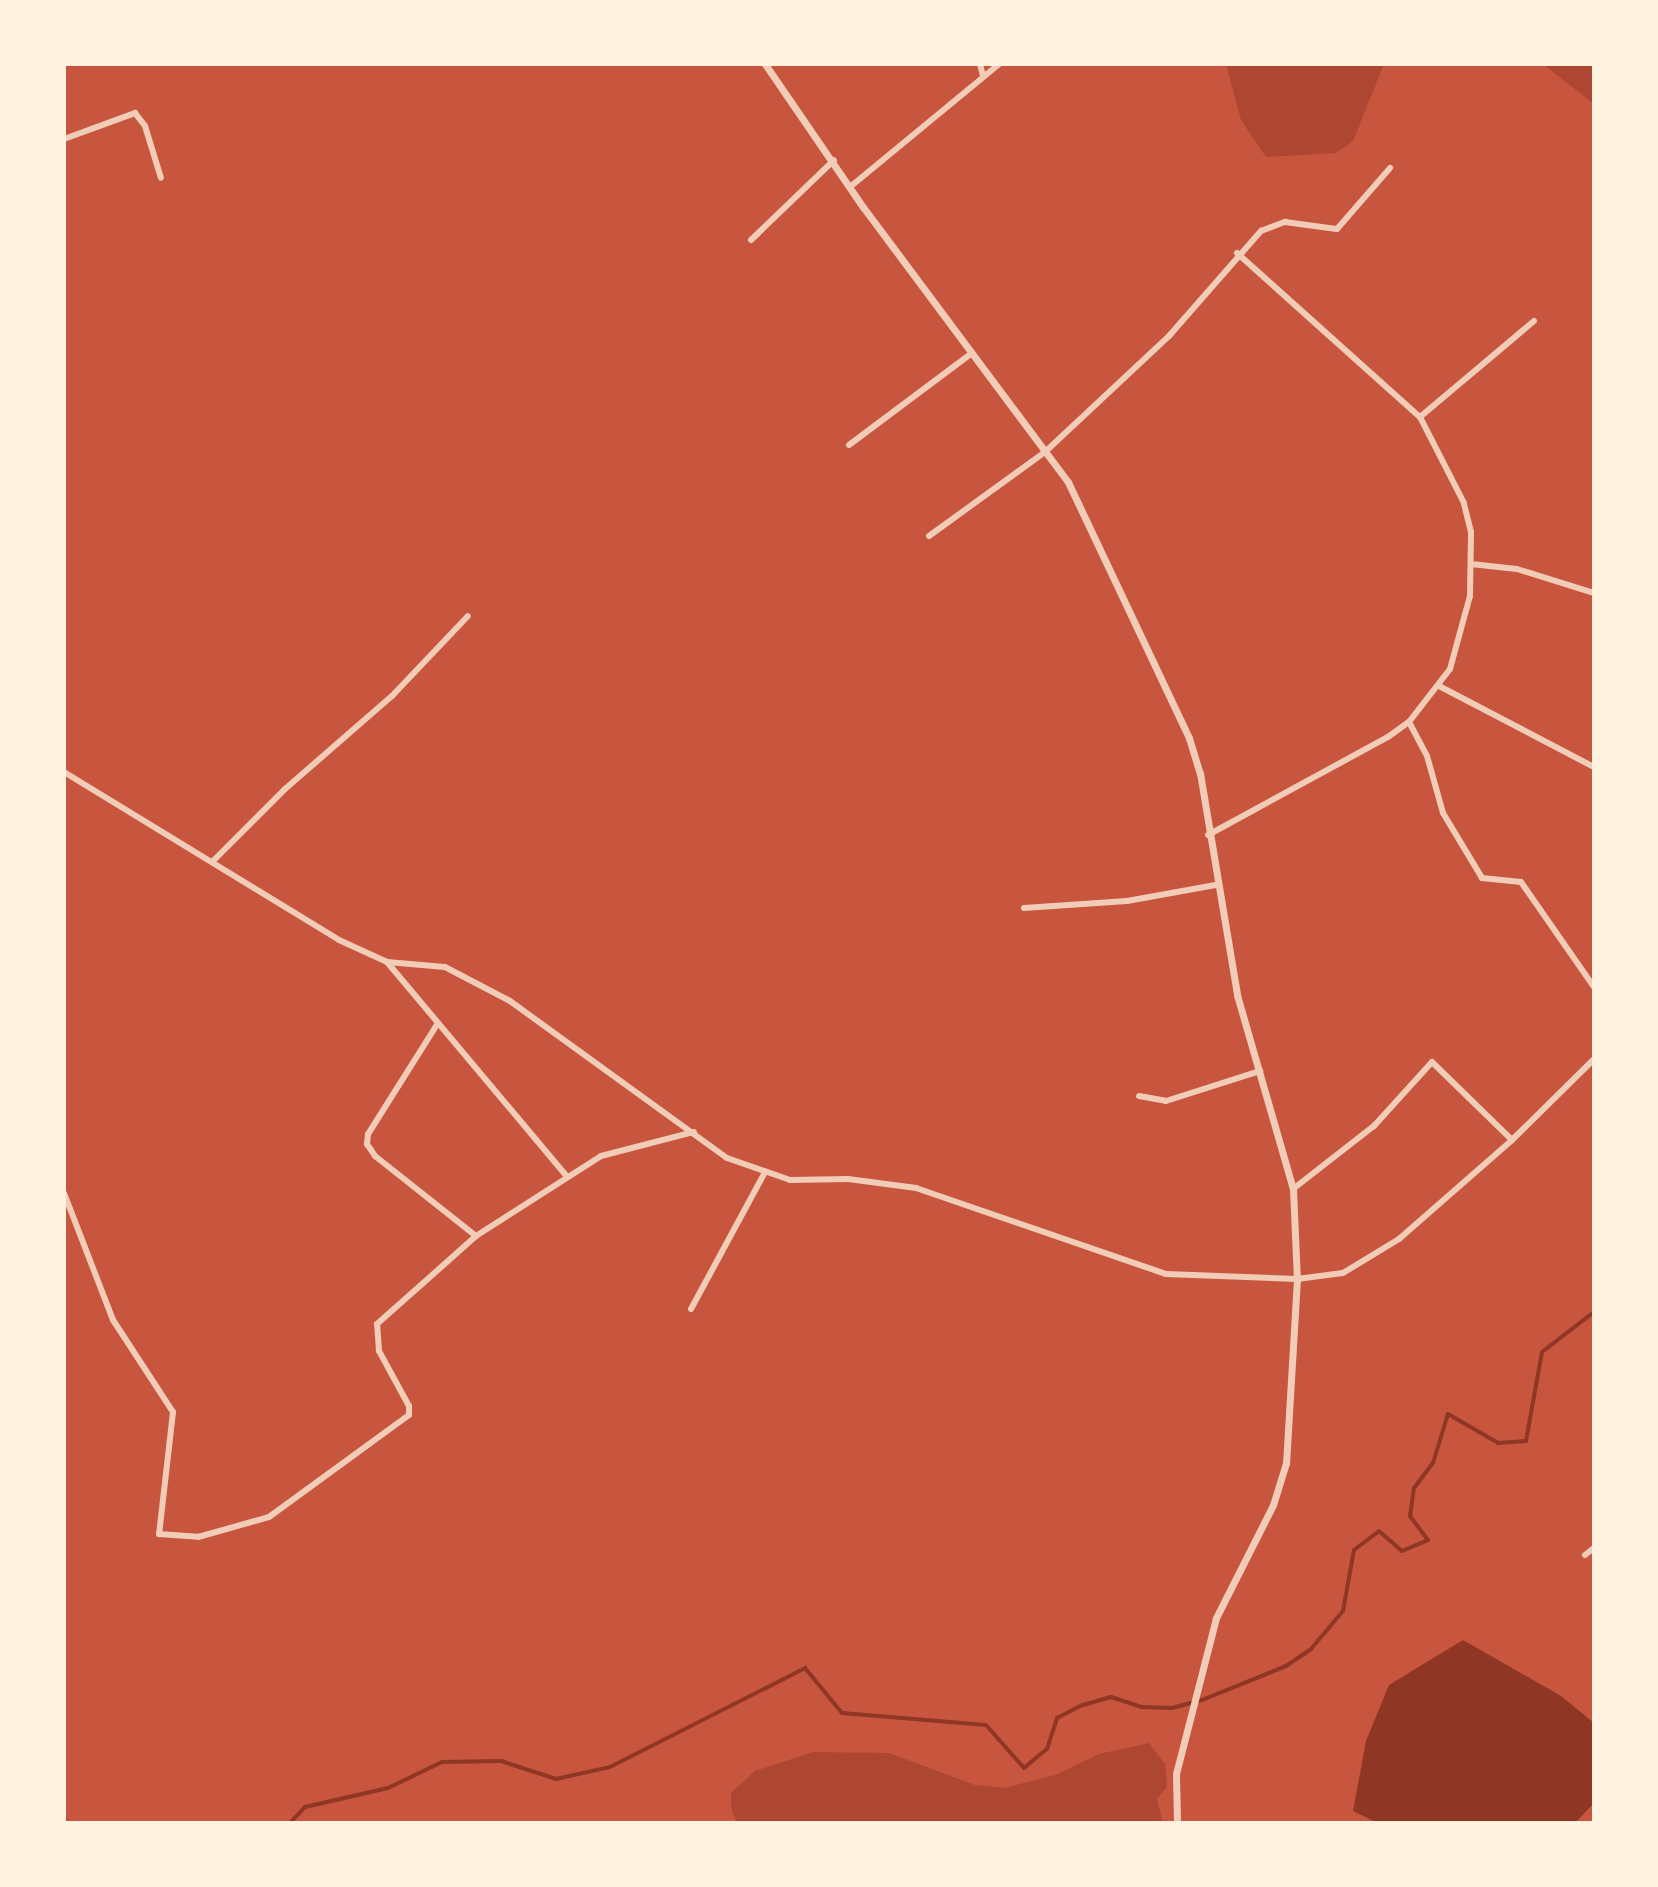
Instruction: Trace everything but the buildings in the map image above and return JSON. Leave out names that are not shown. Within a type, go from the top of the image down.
[{"type":"street","points":[[765,64],[850,187],[1045,452],[1094,530],[1189,738],[1200,773],[1216,885],[1237,995],[1293,1189],[1297,1279],[1281,1483],[1216,1618],[1176,1774],[1177,1823]]},
{"type":"street","points":[[980,64],[983,76]]},
{"type":"street","points":[[850,187],[999,64]]},
{"type":"street","points":[[64,139],[135,113],[145,126],[161,178]]},
{"type":"street","points":[[751,240],[834,160]]},
{"type":"street","points":[[929,536],[1045,452],[1169,336],[1237,253],[1274,223],[1337,229],[1390,168]]},
{"type":"street","points":[[1208,835],[1310,783],[1409,722],[1439,686],[1458,648],[1471,564],[1469,518],[1420,417],[1237,253]]},
{"type":"street","points":[[1420,417],[1534,321]]},
{"type":"street","points":[[849,445],[972,353]]},
{"type":"street","points":[[1471,564],[1517,569],[1594,593]]},
{"type":"street","points":[[213,861],[285,789],[392,696],[468,616]]},
{"type":"street","points":[[1439,686],[1594,767]]},
{"type":"street","points":[[1409,722],[1427,756],[1443,813],[1482,878],[1521,882],[1594,987]]},
{"type":"street","points":[[64,772],[339,940],[387,962],[420,962],[466,977],[510,1001],[727,1158],[764,1174],[916,1188],[1166,1274],[1297,1279],[1343,1273],[1370,1259],[1512,1140],[1594,1059]]},
{"type":"street","points":[[64,783],[72,777]]},
{"type":"street","points":[[1024,908],[1104,903],[1216,885]]},
{"type":"street","points":[[387,962],[566,1175]]},
{"type":"street","points":[[438,1023],[368,1134],[367,1144],[375,1156],[476,1236]]},
{"type":"street","points":[[1293,1189],[1374,1126],[1432,1062],[1512,1140]]},
{"type":"street","points":[[1139,1096],[1166,1101],[1260,1071]]},
{"type":"street","points":[[64,1193],[113,1320],[173,1412],[157,1526],[165,1536],[218,1533],[269,1517],[401,1423],[409,1406],[379,1351],[377,1324],[476,1236],[566,1175],[620,1149],[694,1132]]},
{"type":"street","points":[[691,1309],[764,1174]]},
{"type":"street","points":[[1585,1555],[1594,1548]]},
{"type":"shaded area","points":[[1226,64],[1384,64],[1353,141],[1336,153],[1266,157],[1241,120]]},
{"type":"shaded area","points":[[1543,64],[1594,64],[1594,104]]},
{"type":"shaded area","points":[[1463,1640],[1561,1696],[1594,1723],[1594,1803],[1575,1823],[1378,1823],[1353,1811],[1366,1741],[1389,1685]]},
{"type":"shaded area","points":[[1149,1743],[1165,1764],[1167,1787],[1157,1799],[1163,1823],[737,1823],[731,1808],[731,1793],[755,1771],[813,1752],[889,1753],[975,1785],[1004,1788],[1055,1775],[1099,1754]]},
{"type":"waterway","points":[[290,1823],[305,1807],[388,1788],[442,1762],[501,1761],[556,1779],[610,1767],[805,1668],[842,1713],[986,1725],[1024,1768],[1047,1749],[1057,1718],[1083,1705],[1111,1697],[1141,1707],[1172,1708],[1202,1700],[1286,1666],[1311,1649],[1343,1611],[1354,1550],[1379,1531],[1402,1551],[1428,1540],[1410,1516],[1414,1488],[1433,1463],[1448,1414],[1498,1443],[1526,1441],[1542,1352],[1594,1312]]}]
